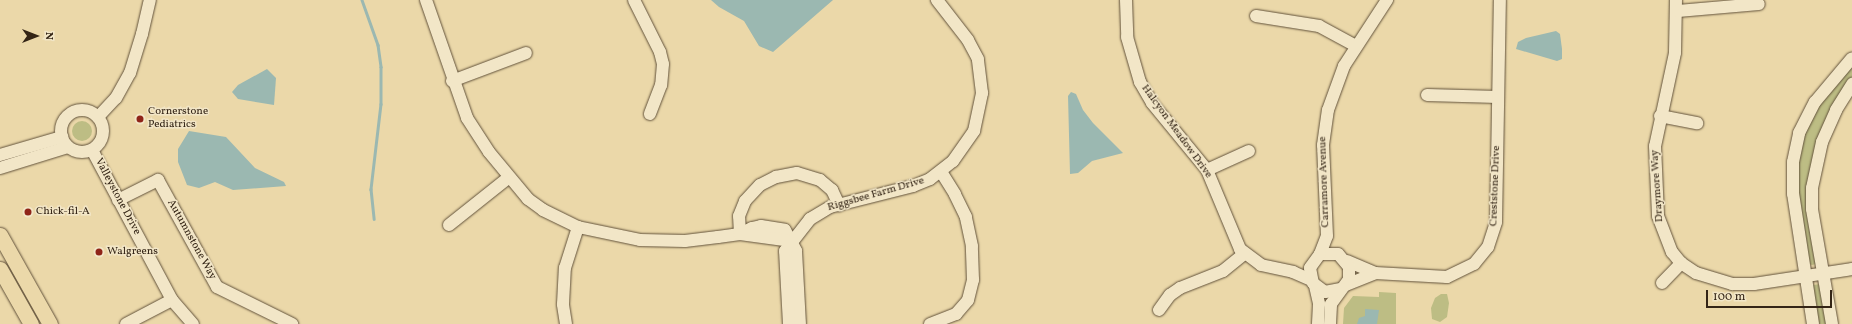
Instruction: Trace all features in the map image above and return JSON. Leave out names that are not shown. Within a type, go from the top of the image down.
[{"type":"main road","points":[[0,235],[50,324]]},
{"type":"main road","points":[[0,269],[31,324]]},
{"type":"street","points":[[98,117],[116,98],[130,73],[142,34],[150,0]]},
{"type":"street","points":[[426,0],[452,80],[473,129],[508,178],[528,199],[543,210],[578,227],[623,238],[658,241],[685,241],[740,234],[792,241],[796,251],[800,324]]},
{"type":"street","points":[[634,0],[660,52],[662,64],[661,85],[650,114]]},
{"type":"street","name":"Riggsbee Farm Drive","points":[[789,324],[785,251],[810,219],[822,211],[839,205],[913,186],[941,172],[962,151],[974,131],[982,104],[980,69],[973,49],[937,0]]},
{"type":"street","name":"Halcyon Meadow Drive","points":[[1126,0],[1127,37],[1140,82],[1152,103],[1207,170],[1233,234],[1244,254],[1261,265],[1293,272],[1313,283]]},
{"type":"street","name":"Carramore Avenue","points":[[1318,324],[1318,304],[1313,283],[1316,258],[1327,236],[1323,162],[1325,125],[1336,83],[1356,46],[1387,0]]},
{"type":"street","name":"Creststone Drive","points":[[1342,258],[1375,273],[1447,277],[1474,264],[1488,247],[1496,222],[1500,0]]},
{"type":"street","points":[[1677,5],[1759,4]]},
{"type":"street","name":"Draymore Way","points":[[1677,5],[1675,53],[1660,116],[1655,146],[1658,216],[1665,240],[1681,263],[1710,280],[1732,284],[1754,284],[1852,269]]},
{"type":"street","points":[[1256,16],[1319,26],[1356,46]]},
{"type":"street","points":[[452,80],[526,54]]},
{"type":"street","points":[[1813,324],[1793,194],[1795,151],[1803,123],[1815,102],[1852,58]]},
{"type":"street","points":[[1832,324],[1812,209],[1813,175],[1829,124],[1852,84]]},
{"type":"street","points":[[1427,95],[1498,97]]},
{"type":"street","points":[[0,155],[65,142],[80,152],[92,150],[103,135],[98,117],[83,109],[72,112],[64,120],[65,142]]},
{"type":"street","points":[[1660,116],[1697,123]]},
{"type":"street","points":[[0,168],[65,142]]},
{"type":"street","name":"Valleystone Drive","points":[[92,150],[172,300],[193,324]]},
{"type":"street","points":[[1207,170],[1249,151]]},
{"type":"street","points":[[930,324],[956,314],[968,300],[973,280],[972,246],[966,217],[955,194],[941,172]]},
{"type":"street","points":[[740,234],[739,216],[745,201],[760,185],[776,178],[797,173],[820,180],[832,190],[839,205]]},
{"type":"street","points":[[449,225],[508,178]]},
{"type":"street","name":"Autumnstone Way","points":[[118,200],[158,180],[217,287],[292,324]]},
{"type":"street","points":[[566,324],[563,304],[565,268],[578,227]]},
{"type":"street","name":"Carramore Avenue","points":[[1327,236],[1350,273],[1343,287],[1331,304],[1330,324]]},
{"type":"street","points":[[1159,310],[1170,295],[1180,288],[1223,271],[1244,254]]},
{"type":"street","points":[[1293,272],[1316,258],[1342,258]]},
{"type":"street","points":[[1662,283],[1681,263]]},
{"type":"street","name":"Creststone Drive","points":[[1343,287],[1375,273]]},
{"type":"street","points":[[1313,283],[1330,293],[1343,287]]},
{"type":"street","points":[[126,324],[172,300]]},
{"type":"green space","points":[[1852,61],[1852,79],[1813,159],[1816,264],[1812,265],[1810,264],[1795,183],[1803,134],[1816,104]]},
{"type":"green space","points":[[82,121],[89,124],[92,131],[89,138],[82,141],[75,138],[72,131],[75,124]]},
{"type":"green space","points":[[1821,284],[1830,324],[1818,324],[1812,289],[1813,285]]},
{"type":"green space","points":[[1379,292],[1396,293],[1396,324],[1343,324],[1344,308],[1353,296],[1379,297]]},
{"type":"green space","points":[[1441,294],[1447,294],[1449,303],[1447,317],[1440,322],[1432,319],[1431,308],[1435,298]]},
{"type":"water","points":[[711,0],[833,0],[773,52],[759,46],[744,21],[719,7]]},
{"type":"water","points":[[1556,31],[1560,34],[1562,59],[1557,61],[1516,49],[1518,42],[1526,38]]},
{"type":"water","points":[[267,69],[276,78],[274,105],[238,99],[232,92],[238,85]]},
{"type":"water","points":[[1071,92],[1076,94],[1083,110],[1093,123],[1123,153],[1092,161],[1078,173],[1070,174],[1068,96]]},
{"type":"water","points":[[189,131],[226,137],[255,168],[284,182],[286,186],[233,190],[215,182],[199,188],[187,185],[178,162],[178,149]]},
{"type":"water","points":[[1365,309],[1379,310],[1377,324],[1357,324],[1359,318],[1365,316]]},
{"type":"waterway","points":[[362,0],[378,45],[381,67],[381,104],[371,189],[374,219]]},
{"type":"place","name":"Cornerstone Pediatrics","points":[[140,119]]},
{"type":"place","name":"Chick-fil-A","points":[[28,212]]},
{"type":"place","name":"Walgreens","points":[[99,252]]}]
